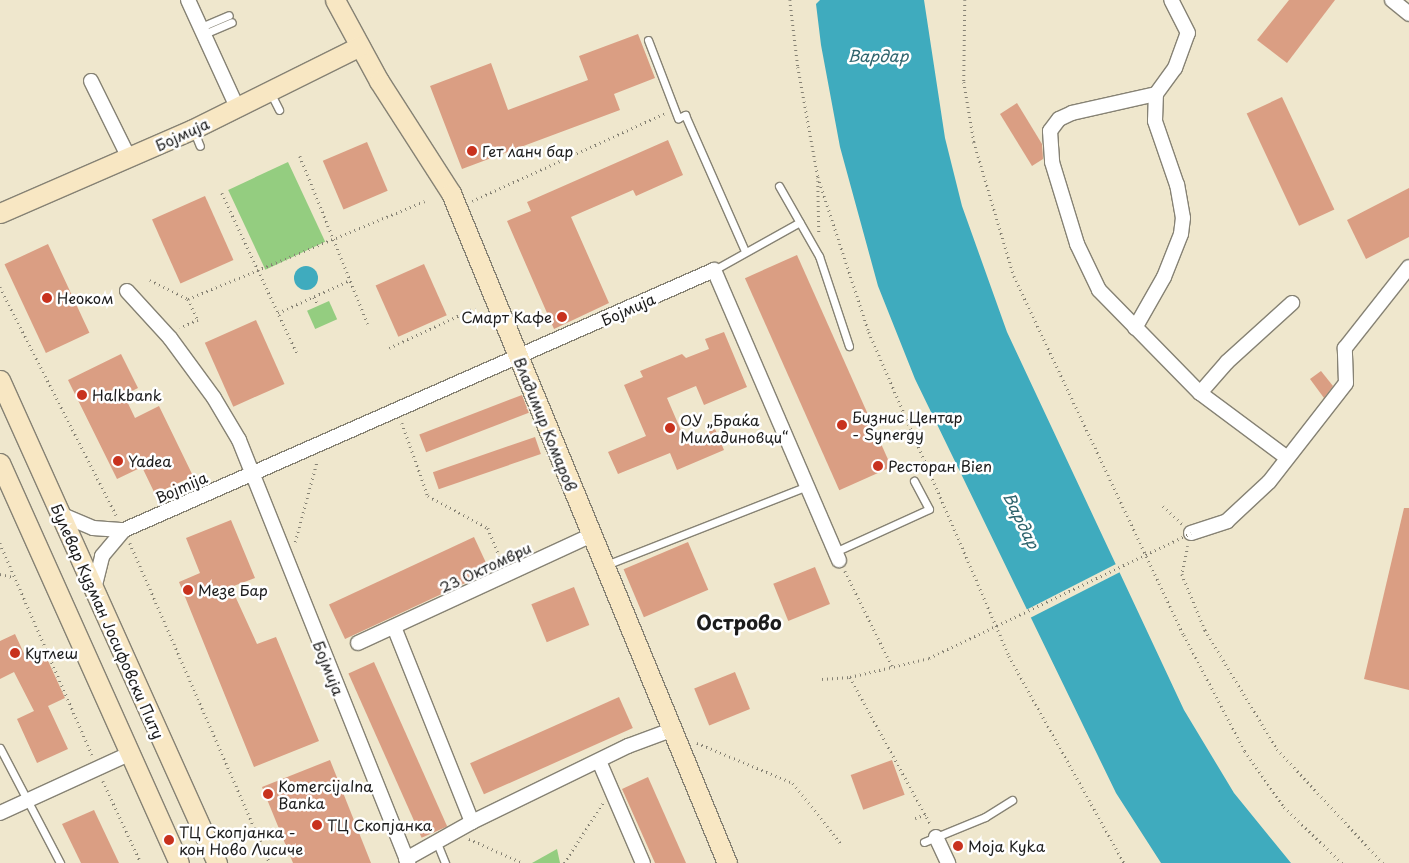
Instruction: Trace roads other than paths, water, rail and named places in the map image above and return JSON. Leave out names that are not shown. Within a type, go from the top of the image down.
[{"type":"street","points":[[188,0],[237,107]]},
{"type":"street","name":"Владимир Комаров","points":[[335,0],[360,46],[457,207],[520,357],[590,536],[727,863]]},
{"type":"street","points":[[1135,328],[1164,277],[1181,234],[1183,218],[1177,185],[1155,121],[1156,94],[1175,68],[1188,32],[1171,0]]},
{"type":"street","points":[[1392,0],[1409,14]]},
{"type":"street","name":"Бојмија","points":[[0,213],[129,158],[197,137],[237,107],[360,46]]},
{"type":"street","points":[[91,81],[129,158]]},
{"type":"street","points":[[1156,94],[1072,113],[1059,119],[1050,131],[1052,162],[1077,244],[1099,290],[1135,328],[1200,393],[1286,457]]},
{"type":"street","points":[[1191,533],[1227,521],[1269,482],[1286,457],[1346,384],[1345,348],[1409,267]]},
{"type":"street","points":[[714,270],[838,556]]},
{"type":"street","name":"Бојмија","points":[[251,473],[520,357],[625,303],[714,270]]},
{"type":"street","name":"Бојмија","points":[[127,291],[167,334],[214,398],[239,440],[288,568],[407,861]]},
{"type":"street","points":[[1200,393],[1227,362],[1292,303]]},
{"type":"street","name":"Булевар Кузман Јосифовски Питу","points":[[0,380],[217,863]]},
{"type":"street","points":[[0,463],[179,863]]},
{"type":"street","name":"Bojmija","points":[[124,530],[251,473]]},
{"type":"street","points":[[60,514],[93,528],[124,530]]},
{"type":"street","points":[[94,589],[102,556],[124,530]]},
{"type":"street","name":"23 Октомври","points":[[358,642],[590,536]]},
{"type":"street","points":[[394,627],[472,822]]},
{"type":"street","points":[[407,861],[472,822],[599,761],[671,730]]},
{"type":"street","points":[[0,812],[129,754]]},
{"type":"street","points":[[599,761],[643,863]]},
{"type":"street","points":[[930,839],[948,863]]},
{"type":"lane","points":[[202,31],[230,19]]},
{"type":"lane","points":[[648,40],[678,118],[685,115],[745,251]]},
{"type":"lane","points":[[270,92],[279,110]]},
{"type":"lane","points":[[779,186],[819,256],[849,346]]},
{"type":"lane","points":[[714,270],[800,222]]},
{"type":"lane","points":[[838,556],[929,509],[914,481]]},
{"type":"lane","points":[[603,566],[808,486]]},
{"type":"lane","points":[[0,748],[60,863]]},
{"type":"lane","points":[[930,839],[985,817],[1012,800]]},
{"type":"lane","points":[[437,843],[445,863]]},
{"type":"water","name":"Вардар","points":[[820,0],[924,0],[945,138],[962,206],[1007,332],[1184,710],[1234,793],[1291,863],[1161,863],[1116,793],[915,379],[878,286],[840,147],[821,45],[816,4]]},
{"type":"water","points":[[306,266],[314,270],[318,278],[314,286],[306,290],[298,286],[294,278],[298,270]]},
{"type":"place","name":"Гет ланч бар","points":[[472,151]]},
{"type":"place","name":"Неоком","points":[[47,298]]},
{"type":"place","name":"Смарт Кафе","points":[[562,317]]},
{"type":"place","name":"Halkbank","points":[[82,395]]},
{"type":"place","name":"Бизнис Центар - Synergy","points":[[842,425]]},
{"type":"place","name":"ОУ „Браќа Миладиновци“","points":[[670,428]]},
{"type":"place","name":"Yadea","points":[[118,461]]},
{"type":"place","name":"Ресторан Bien","points":[[878,466]]},
{"type":"place","name":"Мезе Бар","points":[[188,590]]},
{"type":"place","name":"Кутлеш","points":[[15,653]]},
{"type":"place","name":"Komercijalna Banka","points":[[268,794]]},
{"type":"place","name":"ТЦ Скопјанка","points":[[317,825]]},
{"type":"place","name":"ТЦ Скопјанка - кон Ново Лисиче","points":[[169,840]]},
{"type":"place","name":"Moja Kyka","points":[[958,846]]},
{"type":"district","name":"Острово","points":[[739,622]]}]
